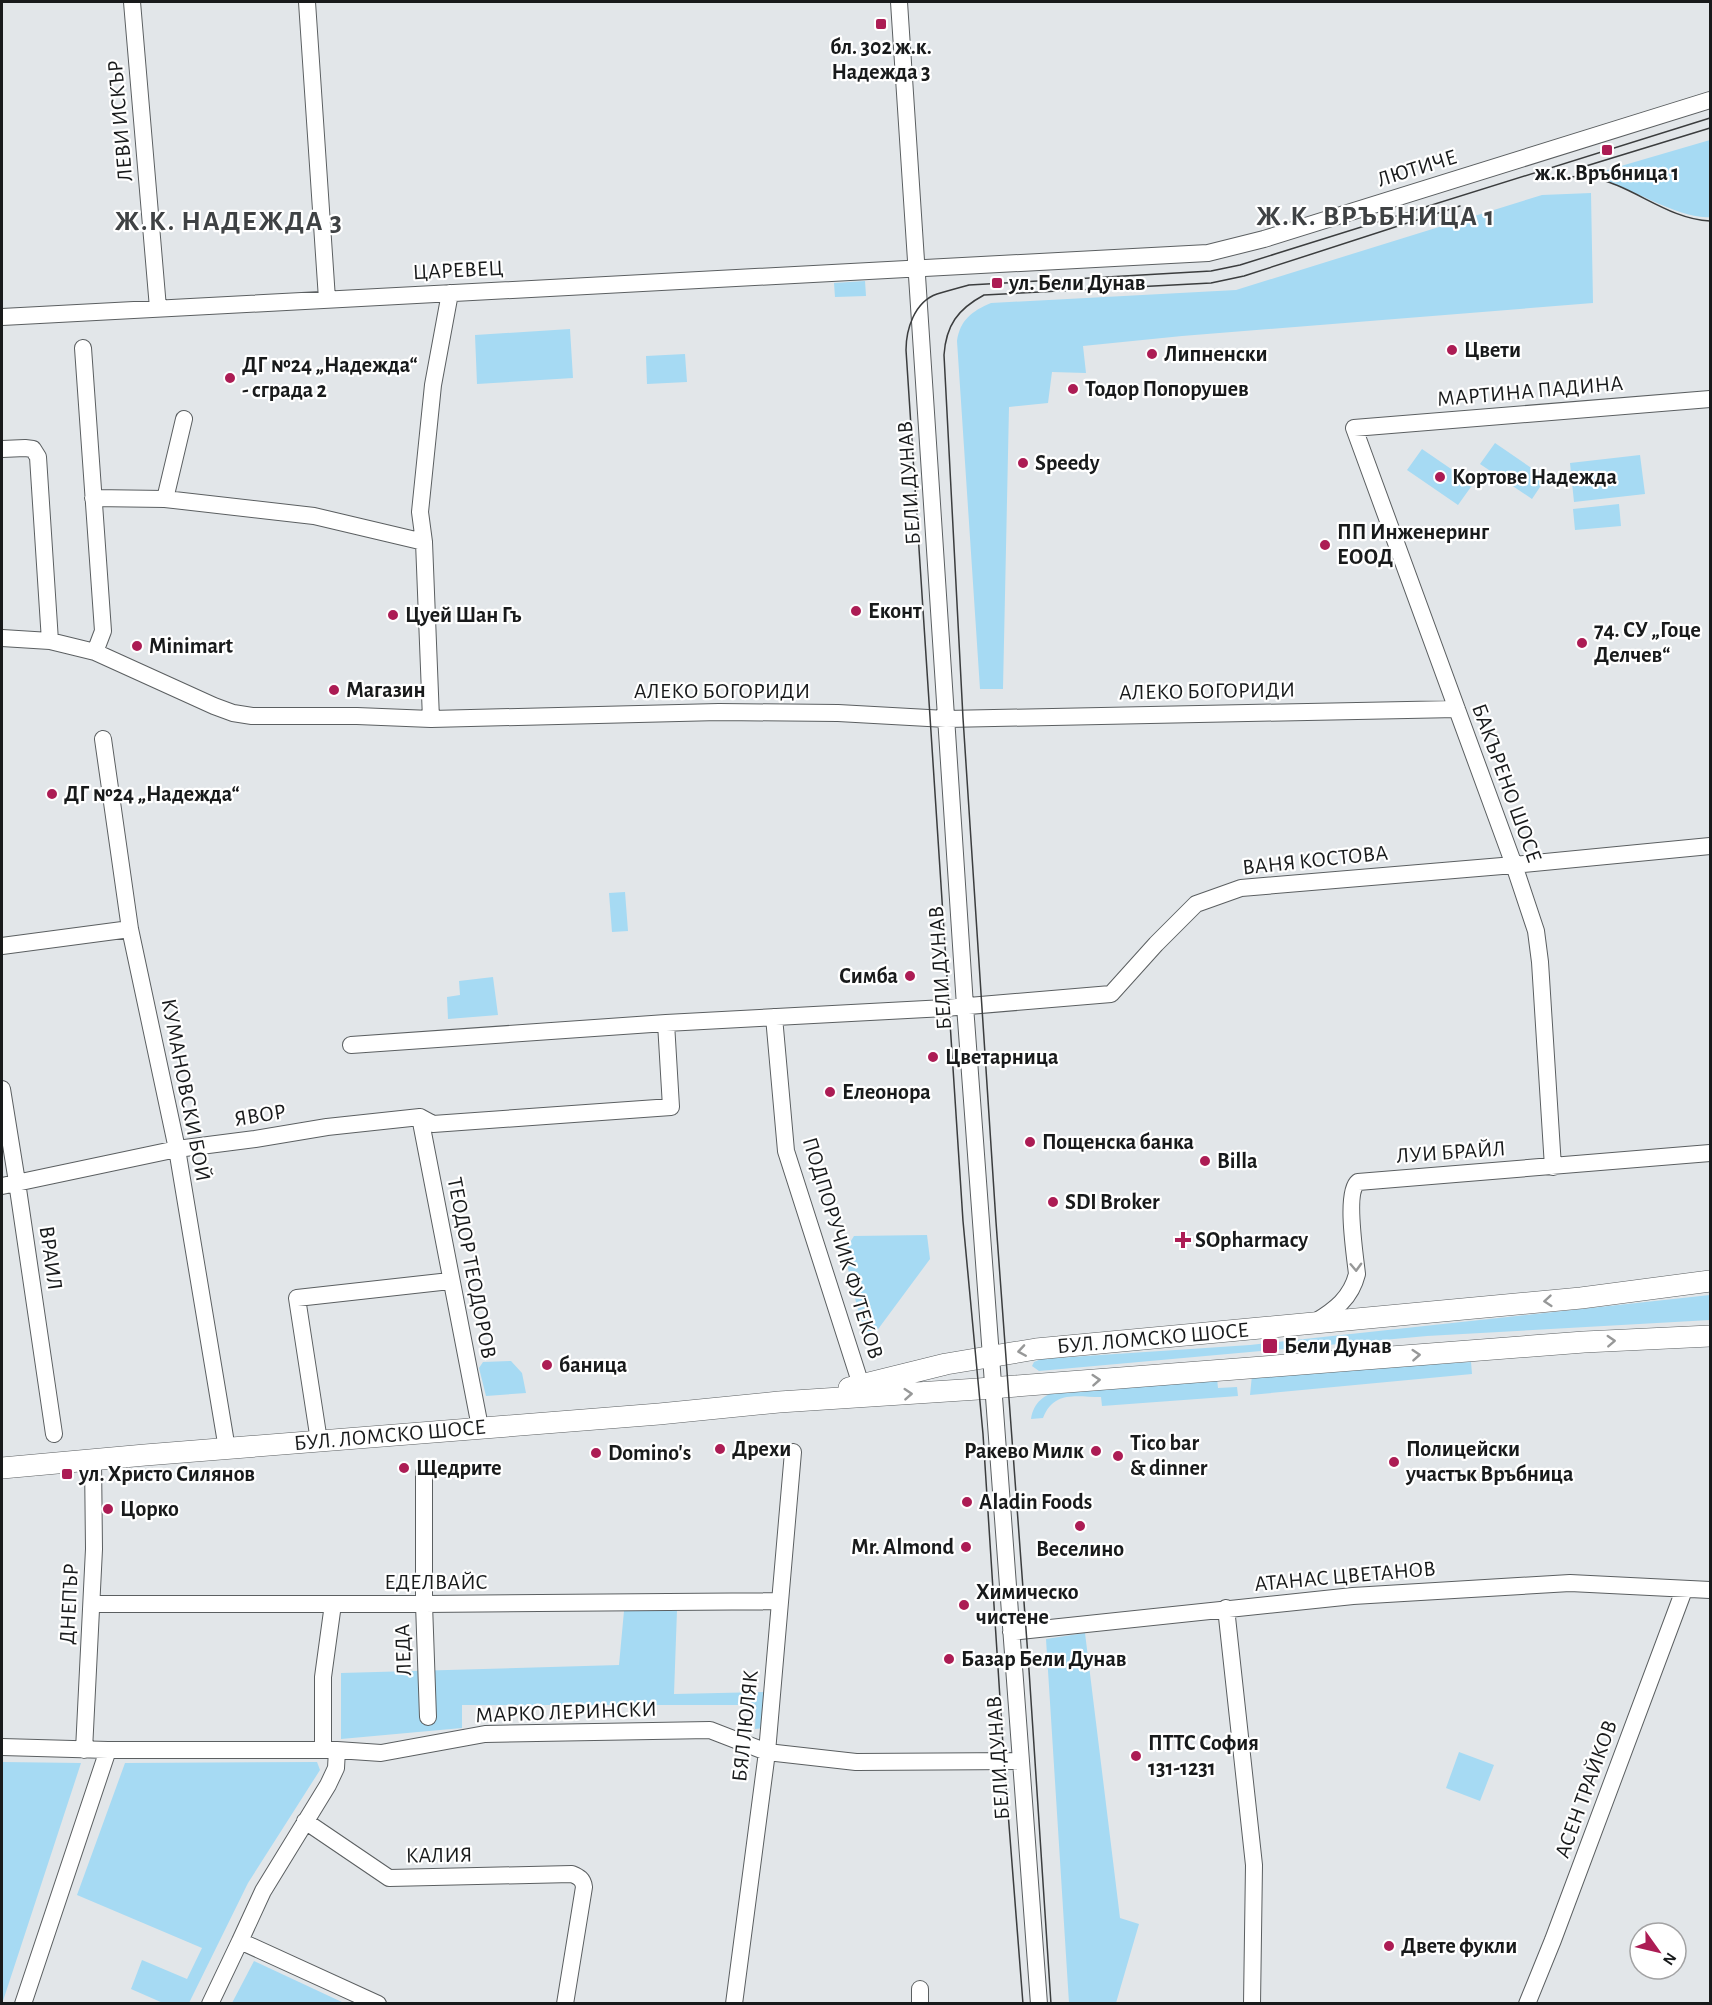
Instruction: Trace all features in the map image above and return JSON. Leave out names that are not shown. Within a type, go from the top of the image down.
[{"type":"main road","name":"БУЛ. ЛОМСКО ШОСЕ","points":[[779,1402],[946,1364],[1036,1349],[1581,1298],[1710,1281]]},
{"type":"main road","name":"БУЛ. ЛОМСКО ШОСЕ","points":[[2,1468],[659,1414],[779,1402],[993,1388],[1584,1342],[1710,1336]]},
{"type":"street","name":"ЛЕВИ ИСКЪР","points":[[132,2],[158,308]]},
{"type":"street","points":[[308,2],[327,299]]},
{"type":"street","name":"БЕЛИ ДУНАВ","points":[[899,2],[965,1006],[1039,2004]]},
{"type":"street","name":"ЛЮТИЧЕ","points":[[917,268],[1208,253],[1275,236],[1710,100]]},
{"type":"street","name":"ЦАРЕВЕЦ","points":[[2,317],[917,268]]},
{"type":"street","points":[[431,719],[424,542],[420,512],[430,403],[450,293]]},
{"type":"street","points":[[83,348],[103,631],[94,652]]},
{"type":"street","name":"МАРТИНА ПАДИНА","points":[[1354,428],[1710,399]]},
{"type":"street","points":[[165,499],[184,419]]},
{"type":"street","name":"БАКЪРЕНО ШОСЕ","points":[[1354,428],[1536,931],[1553,1167]]},
{"type":"street","points":[[2,449],[25,448],[33,450],[38,457],[50,641]]},
{"type":"street","points":[[93,498],[165,499],[314,516],[424,542]]},
{"type":"street","name":"АЛЕКО БОГОРИДИ","points":[[2,638],[50,641],[94,652],[214,706],[233,713],[252,716],[431,719],[719,711],[838,712],[946,719],[1457,709]]},
{"type":"street","name":"КУМАНОВСКИ БОЙ","points":[[103,739],[130,928],[177,1149],[226,1449]]},
{"type":"street","name":"ВАНЯ КОСТОВА","points":[[351,1045],[666,1023],[965,1006],[1112,994],[1156,944],[1196,904],[1241,888],[1710,846]]},
{"type":"street","points":[[2,946],[130,928]]},
{"type":"street","name":"ПОДПОРУЧИК ФУТЕКОВ","points":[[774,1017],[786,1151],[861,1385]]},
{"type":"street","name":"ЯВОР","points":[[9,1184],[177,1149],[327,1127],[420,1117],[433,1124],[671,1107],[666,1023]]},
{"type":"street","name":"ВРАИЛ","points":[[2,1089],[9,1184],[54,1434]]},
{"type":"street","name":"ТЕОДОР ТЕОДОРОВ","points":[[420,1117],[480,1427]]},
{"type":"street","name":"ЛУИ БРАЙЛ","points":[[1313,1323],[1334,1310],[1346,1298],[1355,1282],[1357,1274],[1351,1209],[1352,1188],[1358,1182],[1710,1153]]},
{"type":"street","points":[[319,1441],[297,1299],[450,1281]]},
{"type":"street","name":"БЯЛ ЛЮЛЯК","points":[[734,2004],[767,1752],[793,1452]]},
{"type":"street","name":"ДНЕПЪР","points":[[84,1750],[94,1550],[93,1459]]},
{"type":"street","name":"ЛЕДА","points":[[424,1473],[424,1605],[428,1717]]},
{"type":"street","name":"АТАНАС ЦВЕТАНОВ","points":[[1011,1632],[1353,1596],[1570,1583],[1710,1590]]},
{"type":"street","name":"АСЕН ТРАЙКОВ","points":[[1527,2004],[1684,1590]]},
{"type":"street","name":"ЕДЕЛВАЙС","points":[[92,1604],[424,1605],[780,1601]]},
{"type":"street","points":[[210,2004],[263,1891],[336,1768],[330,1750],[322,1677],[333,1604]]},
{"type":"street","points":[[1226,1608],[1254,1865],[1252,2004]]},
{"type":"street","name":"МАРКО ЛЕРИНСКИ","points":[[2,1747],[84,1750],[330,1750],[381,1753],[485,1734],[710,1730],[767,1752],[855,1762],[1021,1761]]},
{"type":"street","points":[[23,2004],[108,1750]]},
{"type":"street","name":"КАЛИЯ","points":[[305,1821],[390,1878],[572,1874],[583,1881],[584,1887],[565,2004]]},
{"type":"street","points":[[240,1941],[378,2004]]},
{"type":"shaded area","points":[[1710,140],[1710,217],[1698,217],[1670,208],[1597,177],[1597,173]]},
{"type":"shaded area","points":[[1591,193],[1593,303],[1083,346],[1086,373],[1052,372],[1048,403],[1009,407],[1003,689],[980,689],[957,341],[961,327],[968,317],[991,303],[1236,290],[1542,195]]},
{"type":"shaded area","points":[[865,281],[866,296],[835,297],[834,283]]},
{"type":"shaded area","points":[[570,329],[573,378],[477,384],[475,335]]},
{"type":"shaded area","points":[[685,354],[687,382],[647,384],[646,356]]},
{"type":"shaded area","name":"Кортове Надежда","points":[[1495,443],[1546,478],[1532,499],[1480,464]]},
{"type":"shaded area","name":"Кортове Надежда","points":[[1422,449],[1473,484],[1458,505],[1407,470]]},
{"type":"shaded area","points":[[1640,455],[1645,494],[1574,502],[1570,463]]},
{"type":"shaded area","points":[[1619,504],[1621,526],[1575,530],[1573,509]]},
{"type":"shaded area","points":[[625,892],[628,931],[612,932],[609,893]]},
{"type":"shaded area","points":[[493,977],[498,1015],[448,1019],[447,997],[460,995],[459,981]]},
{"type":"shaded area","points":[[927,1235],[930,1259],[873,1336],[862,1327],[844,1252],[854,1236]]},
{"type":"shaded area","points":[[1710,1295],[1710,1320],[1427,1336],[1039,1371],[1032,1366],[1034,1362],[1041,1359],[1250,1345]]},
{"type":"shaded area","points":[[511,1361],[522,1373],[526,1393],[486,1396],[479,1368],[483,1362]]},
{"type":"shaded area","points":[[1471,1362],[1472,1374],[1250,1395],[1252,1375]]},
{"type":"shaded area","points":[[1217,1378],[1218,1388],[1237,1387],[1238,1396],[1102,1406],[1101,1397],[1075,1396],[1053,1403],[1043,1418],[1031,1419],[1037,1403],[1060,1389]]},
{"type":"shaded area","points":[[677,1610],[674,1694],[767,1692],[764,1728],[755,1729],[756,1705],[462,1705],[462,1728],[341,1739],[341,1673],[619,1665],[624,1611]]},
{"type":"shaded area","points":[[1085,1633],[1120,1918],[1139,1924],[1116,2003],[1069,2003],[1046,1639]]},
{"type":"shaded area","points":[[1459,1752],[1494,1765],[1480,1801],[1446,1788]]},
{"type":"shaded area","points":[[2,1762],[81,1763],[2,2004]]},
{"type":"shaded area","points":[[317,1762],[320,1770],[248,1883],[189,2003],[163,2003],[131,1989],[142,1960],[187,1979],[202,1948],[77,1895],[125,1763]]},
{"type":"shaded area","points":[[254,1961],[344,2003],[232,2003]]},
{"type":"tram line","points":[[1023,2004],[1004,1761],[983,1434],[963,1221],[906,350],[910,326],[917,310],[929,298],[969,285],[1211,271],[1240,265],[1710,118]]},
{"type":"tram line","points":[[1586,166],[1710,128]]},
{"type":"tram line","points":[[1547,178],[1584,176],[1605,181],[1679,214],[1710,221]]},
{"type":"tram line","points":[[1051,2004],[963,718],[944,355],[947,335],[960,312],[984,295],[1211,283],[1244,276],[1460,206]]},
{"type":"place","name":"бл. 302 ж.к. Надежда 3","points":[[881,24]]},
{"type":"place","name":"ж.к. Връбница 1","points":[[1607,150]]},
{"type":"place","name":"ул. Бели Дунав","points":[[997,283]]},
{"type":"place","name":"Цвети","points":[[1452,350]]},
{"type":"place","name":"Липненски","points":[[1152,354]]},
{"type":"place","name":"ДГ №24 „Надежда“ - сграда 2","points":[[230,378]]},
{"type":"place","name":"Тодор Попорушев","points":[[1073,389]]},
{"type":"place","name":"Speedy","points":[[1023,463]]},
{"type":"place","name":"Кортове Надежда","points":[[1440,477]]},
{"type":"place","name":"ПП Инженеринг ЕООД","points":[[1325,545]]},
{"type":"place","name":"Еконт","points":[[856,611]]},
{"type":"place","name":"Цуей Шан Гъ","points":[[393,615]]},
{"type":"place","name":"74. СУ „Гоце Делчев“","points":[[1582,643]]},
{"type":"place","name":"Minimart","points":[[137,646]]},
{"type":"place","name":"Магазин","points":[[334,690]]},
{"type":"place","name":"ДГ №24 „Надежда“","points":[[52,794]]},
{"type":"place","name":"Симба","points":[[910,976]]},
{"type":"place","name":"Цветарница","points":[[933,1057]]},
{"type":"place","name":"Елеонора","points":[[830,1092]]},
{"type":"place","name":"Пощенска банка","points":[[1030,1142]]},
{"type":"place","name":"Billa","points":[[1205,1161]]},
{"type":"place","name":"SDI Broker","points":[[1053,1202]]},
{"type":"place","name":"SOpharmacy","points":[[1183,1240]]},
{"type":"place","name":"Бели Дунав","points":[[1270,1346]]},
{"type":"place","name":"баница","points":[[547,1365]]},
{"type":"place","name":"Дрехи","points":[[720,1449]]},
{"type":"place","name":"Ракево Милк","points":[[1096,1451]]},
{"type":"place","name":"Domino's","points":[[596,1453]]},
{"type":"place","name":"Tico bar & dinner","points":[[1118,1456]]},
{"type":"place","name":"Полицейски участък Връбница","points":[[1394,1462]]},
{"type":"place","name":"Щедрите","points":[[404,1468]]},
{"type":"place","name":"ул. Христо Силянов","points":[[67,1474]]},
{"type":"place","name":"Aladin Foods","points":[[967,1502]]},
{"type":"place","name":"Цорко","points":[[108,1509]]},
{"type":"place","name":"Веселино","points":[[1080,1526]]},
{"type":"place","name":"Mr. Almond","points":[[966,1547]]},
{"type":"place","name":"Химическо чистене","points":[[964,1605]]},
{"type":"place","name":"Базар Бели Дунав","points":[[949,1659]]},
{"type":"place","name":"ПТТС София 131-1231","points":[[1136,1756]]},
{"type":"place","name":"Двете фукли","points":[[1389,1946]]},
{"type":"district","name":"Ж.К. ВРЪБНИЦА 1","points":[[1376,217]]},
{"type":"district","name":"Ж.К. НАДЕЖДА 3","points":[[229,222]]}]
